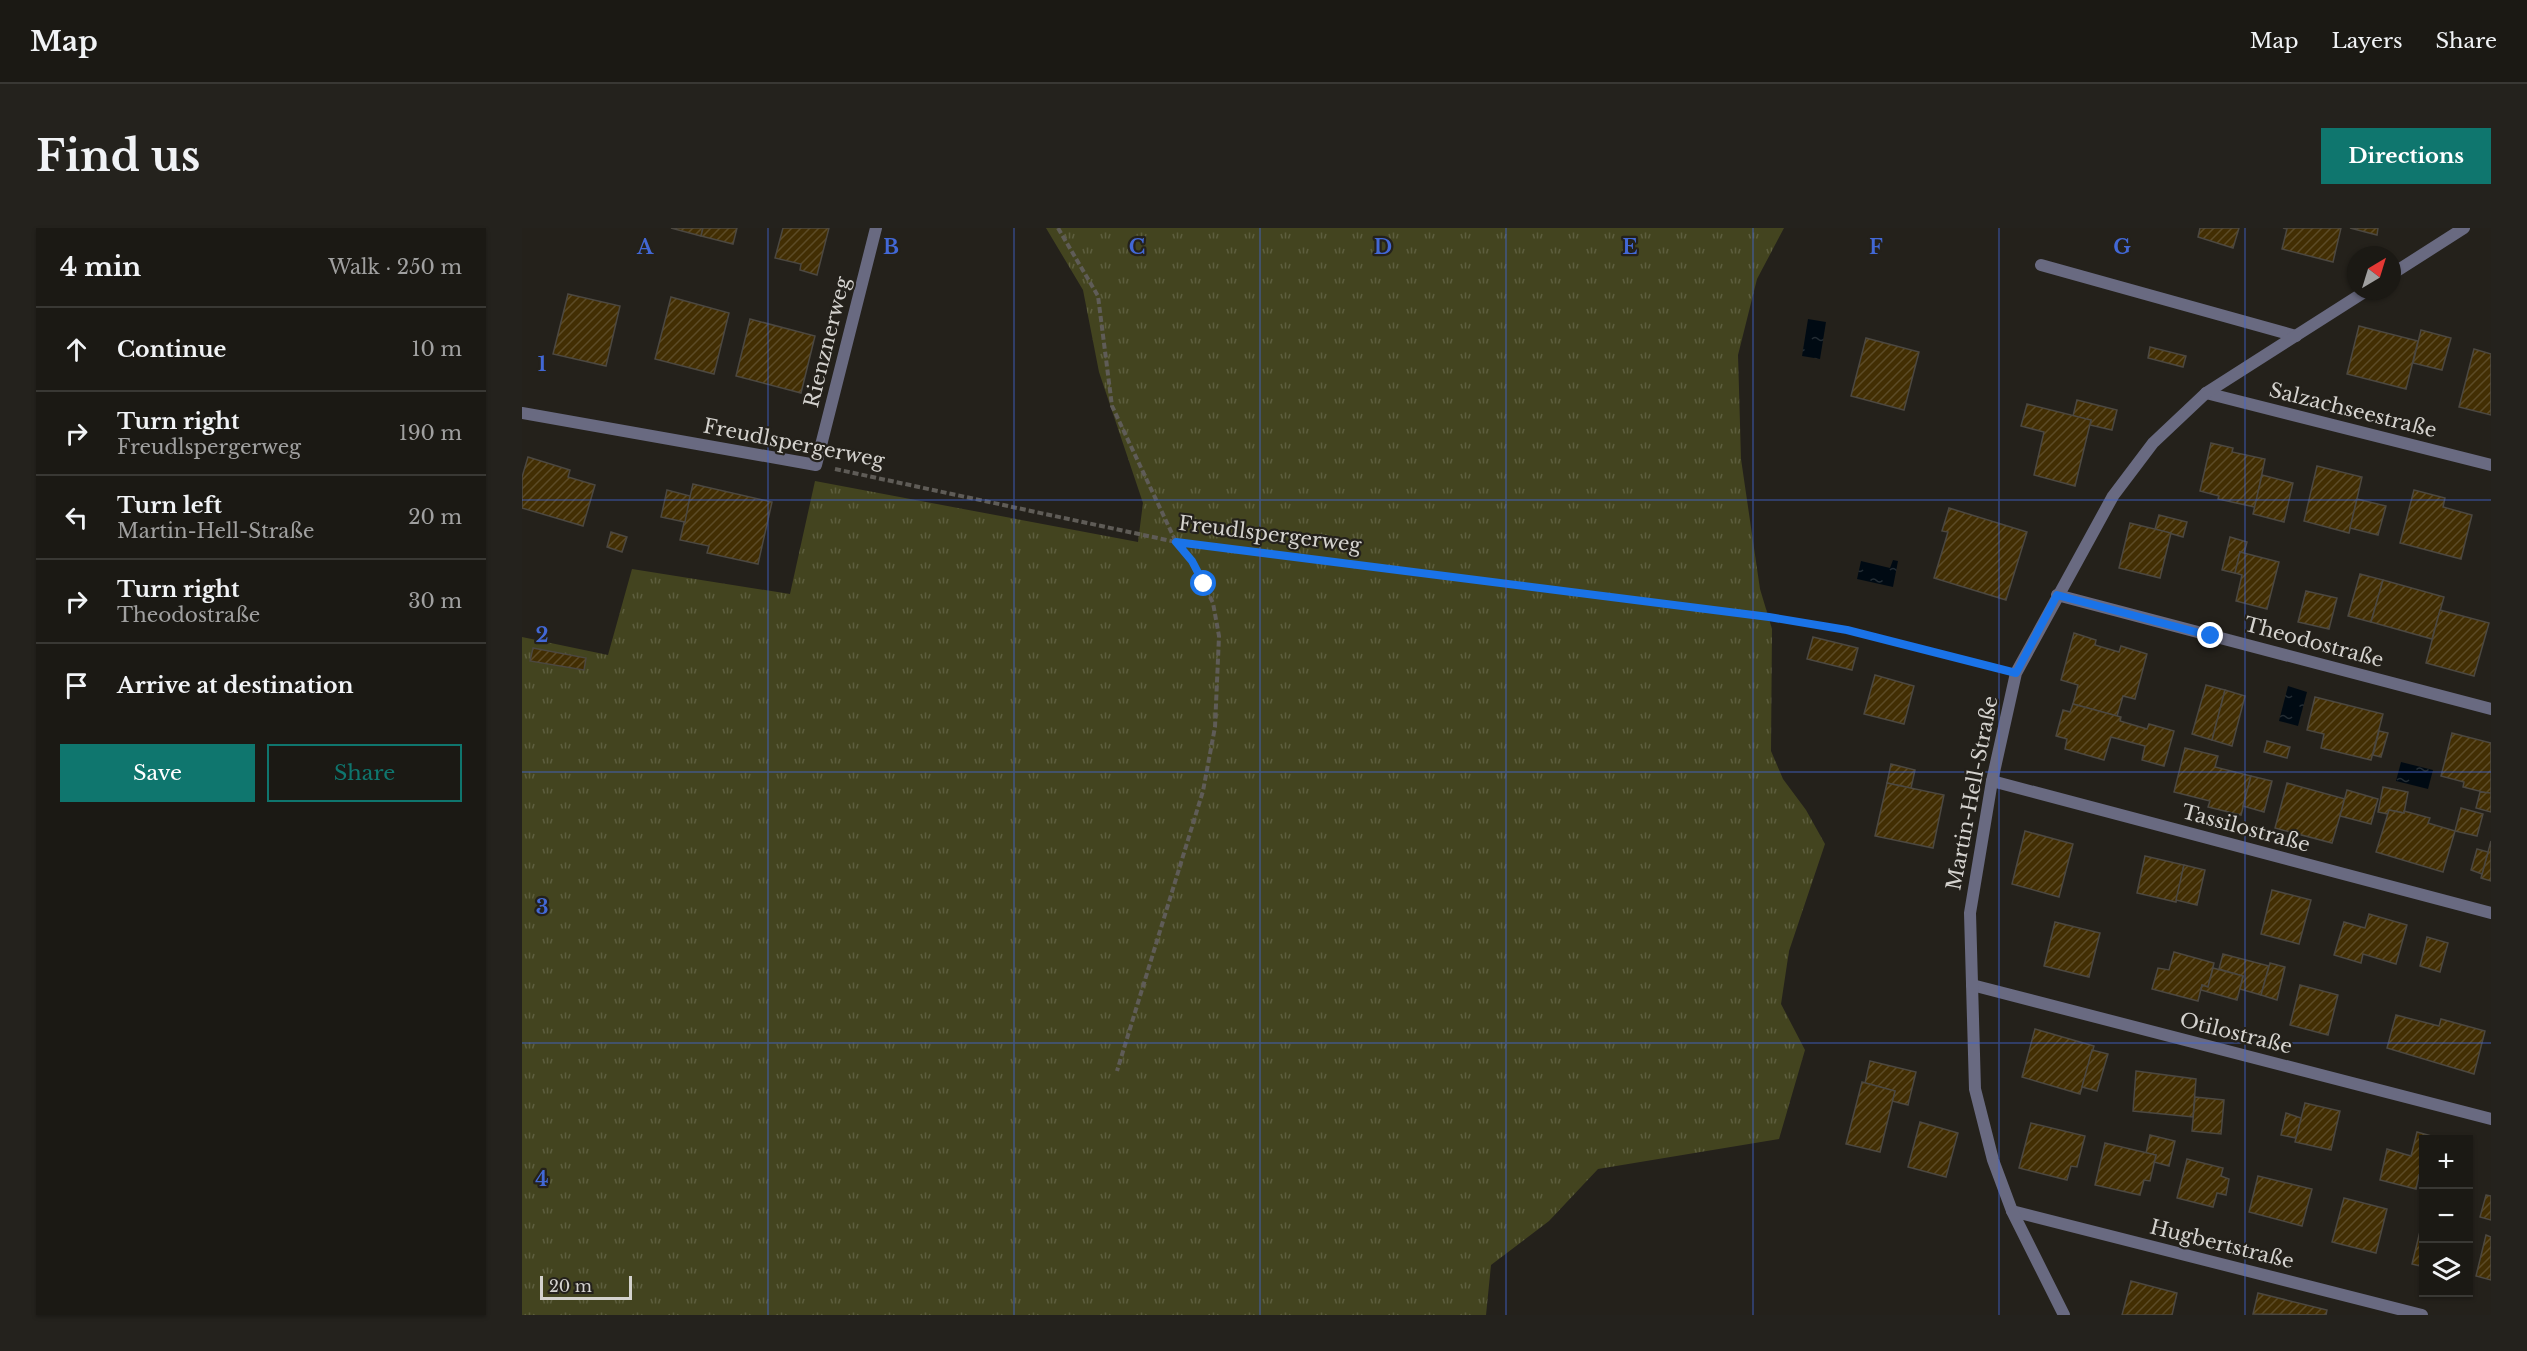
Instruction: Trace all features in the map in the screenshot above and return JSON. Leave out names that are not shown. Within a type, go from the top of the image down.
[{"type":"street","name":"Rienznerweg","points":[[816,465],[876,228]]},
{"type":"street","points":[[2401,268],[2464,228]]},
{"type":"street","points":[[2041,265],[2295,336]]},
{"type":"street","name":"Martin-Hell-Straße","points":[[2064,1315],[2012,1211],[1993,1160],[1975,1089],[1970,913],[1992,781],[2016,673],[2113,496],[2153,442],[2206,393],[2352,300]]},
{"type":"street","name":"Salzachseestraße","points":[[2206,393],[2491,465]]},
{"type":"street","name":"Freudlspergerweg","points":[[522,413],[816,465]]},
{"type":"street","name":"Theodostraße","points":[[2057,595],[2491,709]]},
{"type":"street","name":"Tassilostraße","points":[[1992,781],[2491,913]]},
{"type":"street","name":"Otilostraße","points":[[1972,985],[2491,1119]]},
{"type":"street","name":"Hugbertstraße","points":[[2012,1211],[2422,1315]]},
{"type":"path","points":[[1058,228],[1098,296],[1112,406],[1176,542],[1192,561],[1213,603],[1219,636],[1215,727],[1203,791],[1117,1071]]},
{"type":"path","name":"Freudlspergerweg","points":[[816,465],[1176,542],[1769,617],[1847,630],[2016,673]]},
{"type":"green space","points":[[1046,228],[1784,228],[1757,279],[1738,355],[1741,459],[1760,589],[1772,629],[1771,751],[1783,779],[1806,810],[1825,844],[1789,951],[1781,1004],[1805,1050],[1779,1139],[1598,1169],[1549,1221],[1491,1265],[1486,1315],[522,1315],[522,637],[608,655],[632,569],[790,594],[815,481],[1138,542],[1143,503],[1099,372],[1083,290]]},
{"type":"water","points":[[1808,319],[1826,322],[1820,359],[1802,356]]},
{"type":"water","points":[[1893,560],[1898,561],[1893,587],[1857,579],[1861,561],[1890,568]]},
{"type":"water","points":[[2288,686],[2307,692],[2298,726],[2279,721]]},
{"type":"water","points":[[2401,762],[2433,770],[2428,789],[2396,781]]},
{"type":"building","points":[[671,228],[703,228],[701,236]]},
{"type":"building","points":[[703,228],[737,228],[733,244],[701,236]]},
{"type":"building","points":[[783,228],[829,228],[817,275],[800,270],[801,264],[775,258]]},
{"type":"building","points":[[2200,228],[2239,228],[2233,248],[2198,237]]},
{"type":"building","points":[[2283,228],[2341,228],[2333,262],[2282,249],[2287,229]]},
{"type":"building","points":[[2350,228],[2378,228],[2377,235]]},
{"type":"building","points":[[568,294],[620,306],[606,366],[553,354]]},
{"type":"building","points":[[671,297],[729,313],[714,374],[655,359]]},
{"type":"building","points":[[750,319],[815,336],[801,393],[736,376]]},
{"type":"building","points":[[2359,326],[2418,341],[2406,389],[2347,374]]},
{"type":"building","points":[[2421,330],[2451,338],[2442,370],[2413,363]]},
{"type":"building","points":[[1866,338],[1919,352],[1904,410],[1851,396]]},
{"type":"building","points":[[2150,347],[2186,356],[2183,367],[2148,358]]},
{"type":"building","points":[[2474,349],[2491,354],[2491,415],[2459,407]]},
{"type":"building","points":[[2077,400],[2117,410],[2112,430],[2090,425],[2091,420],[2073,416]]},
{"type":"building","points":[[2027,404],[2091,420],[2075,486],[2034,475],[2044,432],[2021,426]]},
{"type":"building","points":[[2211,443],[2233,448],[2232,452],[2265,459],[2255,507],[2218,499],[2219,496],[2200,491]]},
{"type":"building","points":[[528,457],[570,470],[568,477],[595,485],[583,526],[522,508],[522,477]]},
{"type":"building","points":[[2317,466],[2362,477],[2349,533],[2304,521]]},
{"type":"building","points":[[2262,475],[2293,483],[2284,522],[2253,514]]},
{"type":"building","points":[[693,484],[772,502],[758,564],[707,553],[709,546],[680,540]]},
{"type":"building","points":[[667,490],[690,496],[685,522],[661,517]]},
{"type":"building","points":[[2414,490],[2445,498],[2443,507],[2472,515],[2461,559],[2400,543]]},
{"type":"building","points":[[2357,499],[2386,506],[2378,535],[2350,528]]},
{"type":"building","points":[[1949,508],[2027,532],[2006,600],[1934,578],[1948,532],[1942,531]]},
{"type":"building","points":[[2159,515],[2187,522],[2183,537],[2155,529]]},
{"type":"building","points":[[2130,523],[2171,533],[2160,578],[2119,568]]},
{"type":"building","points":[[611,532],[627,537],[622,552],[607,547]]},
{"type":"building","points":[[2230,537],[2247,542],[2244,553],[2240,552],[2235,573],[2222,570]]},
{"type":"building","points":[[2240,552],[2279,562],[2267,609],[2236,601],[2242,575],[2235,573]]},
{"type":"building","points":[[2360,574],[2383,580],[2371,622],[2348,616]]},
{"type":"building","points":[[2383,580],[2444,597],[2432,639],[2371,622]]},
{"type":"building","points":[[2306,591],[2337,598],[2329,629],[2298,622]]},
{"type":"building","points":[[2440,610],[2489,623],[2474,676],[2426,663]]},
{"type":"building","points":[[2074,633],[2096,640],[2095,645],[2119,652],[2121,646],[2147,654],[2135,699],[2123,696],[2117,716],[2073,704],[2078,685],[2061,680]]},
{"type":"building","points":[[1813,637],[1858,648],[1852,670],[1807,659]]},
{"type":"building","points":[[533,648],[586,658],[584,670],[530,661]]},
{"type":"building","points":[[1875,675],[1914,686],[1904,724],[1864,714]]},
{"type":"building","points":[[2206,685],[2225,690],[2212,740],[2192,734]]},
{"type":"building","points":[[2225,690],[2245,696],[2232,746],[2212,740]]},
{"type":"building","points":[[2315,697],[2383,714],[2371,760],[2321,748],[2324,734],[2307,730]]},
{"type":"building","points":[[2073,704],[2121,717],[2120,721],[2147,729],[2149,724],[2174,731],[2164,766],[2142,760],[2145,746],[2111,737],[2104,760],[2065,749],[2067,739],[2056,736],[2063,710],[2070,712]]},
{"type":"building","points":[[2379,731],[2388,733],[2381,757],[2373,755]]},
{"type":"building","points":[[2452,733],[2491,743],[2491,794],[2463,787],[2464,782],[2441,776]]},
{"type":"building","points":[[2267,741],[2290,747],[2287,758],[2264,752]]},
{"type":"building","points":[[2185,748],[2218,756],[2215,767],[2251,776],[2241,815],[2208,807],[2210,801],[2174,792]]},
{"type":"building","points":[[1891,764],[1915,770],[1911,788],[1887,783]]},
{"type":"building","points":[[2251,776],[2272,781],[2264,812],[2243,806]]},
{"type":"building","points":[[1887,783],[1944,795],[1933,848],[1875,836]]},
{"type":"building","points":[[2287,783],[2345,799],[2332,843],[2275,828]]},
{"type":"building","points":[[2383,787],[2408,792],[2404,813],[2389,810],[2388,814],[2378,812]]},
{"type":"building","points":[[2347,790],[2378,799],[2371,824],[2340,816]]},
{"type":"building","points":[[2480,792],[2491,793],[2491,812],[2476,808]]},
{"type":"building","points":[[2461,808],[2483,814],[2477,836],[2455,831]]},
{"type":"building","points":[[2389,810],[2404,813],[2404,811],[2430,818],[2428,823],[2455,831],[2443,872],[2376,852]]},
{"type":"building","points":[[2025,831],[2073,844],[2059,897],[2012,884]]},
{"type":"building","points":[[2491,841],[2491,881],[2481,878]]},
{"type":"building","points":[[2477,849],[2488,852],[2482,874],[2471,870]]},
{"type":"building","points":[[2145,856],[2184,865],[2176,902],[2137,893]]},
{"type":"building","points":[[2184,865],[2205,870],[2197,905],[2176,900]]},
{"type":"building","points":[[2272,890],[2311,900],[2299,944],[2261,934]]},
{"type":"building","points":[[2369,914],[2407,925],[2396,964],[2363,954],[2361,963],[2334,955],[2344,922],[2365,928]]},
{"type":"building","points":[[2055,922],[2100,933],[2089,977],[2044,966]]},
{"type":"building","points":[[2427,937],[2448,943],[2440,972],[2420,966]]},
{"type":"building","points":[[2174,952],[2214,963],[2208,987],[2202,985],[2198,1001],[2152,989],[2158,968],[2169,970]]},
{"type":"building","points":[[2223,954],[2269,966],[2261,995],[2240,989],[2243,976],[2219,969]]},
{"type":"building","points":[[2270,963],[2285,967],[2277,1000],[2261,995]]},
{"type":"building","points":[[2213,968],[2243,976],[2237,1000],[2201,990],[2202,985],[2208,987]]},
{"type":"building","points":[[2300,985],[2338,995],[2328,1035],[2290,1025]]},
{"type":"building","points":[[2396,1015],[2439,1026],[2441,1019],[2485,1031],[2474,1074],[2387,1048]]},
{"type":"building","points":[[2035,1029],[2094,1046],[2080,1094],[2022,1077]]},
{"type":"building","points":[[2092,1050],[2108,1054],[2097,1091],[2082,1087]]},
{"type":"building","points":[[1870,1061],[1916,1072],[1908,1105],[1892,1101],[1895,1091],[1865,1083]]},
{"type":"building","points":[[2136,1071],[2196,1079],[2193,1117],[2133,1111]]},
{"type":"building","points":[[1862,1082],[1895,1091],[1880,1152],[1846,1144]]},
{"type":"building","points":[[2195,1097],[2224,1100],[2221,1134],[2192,1131]]},
{"type":"building","points":[[2305,1103],[2340,1111],[2331,1150],[2295,1142]]},
{"type":"building","points":[[2286,1113],[2301,1118],[2296,1138],[2281,1135]]},
{"type":"building","points":[[1920,1122],[1958,1133],[1946,1177],[1908,1167]]},
{"type":"building","points":[[2031,1123],[2085,1136],[2077,1167],[2071,1166],[2067,1180],[2019,1168]]},
{"type":"building","points":[[2417,1132],[2428,1135],[2419,1135],[2419,1175],[2416,1189],[2380,1180],[2387,1149],[2411,1156]]},
{"type":"building","points":[[2150,1135],[2175,1141],[2169,1166],[2154,1162],[2156,1155],[2146,1153]]},
{"type":"building","points":[[2105,1143],[2156,1155],[2150,1181],[2144,1180],[2140,1195],[2095,1185]]},
{"type":"building","points":[[2187,1159],[2223,1168],[2221,1176],[2229,1179],[2226,1195],[2217,1193],[2213,1207],[2177,1198]]},
{"type":"building","points":[[2258,1176],[2312,1189],[2302,1226],[2249,1212]]},
{"type":"building","points":[[2486,1195],[2491,1196],[2491,1220],[2480,1217]]},
{"type":"building","points":[[2344,1198],[2387,1209],[2376,1253],[2332,1242]]},
{"type":"building","points":[[2419,1235],[2419,1266],[2412,1264]]},
{"type":"building","points":[[2486,1235],[2491,1237],[2491,1280],[2476,1276]]},
{"type":"building","points":[[2131,1281],[2177,1293],[2172,1315],[2122,1315]]},
{"type":"building","points":[[2258,1293],[2327,1310],[2326,1315],[2253,1314]]},
{"type":"route","points":[[1204,584],[1192,561],[1176,542],[1769,617],[1847,630],[2016,673],[2057,595],[2211,636]]}]
